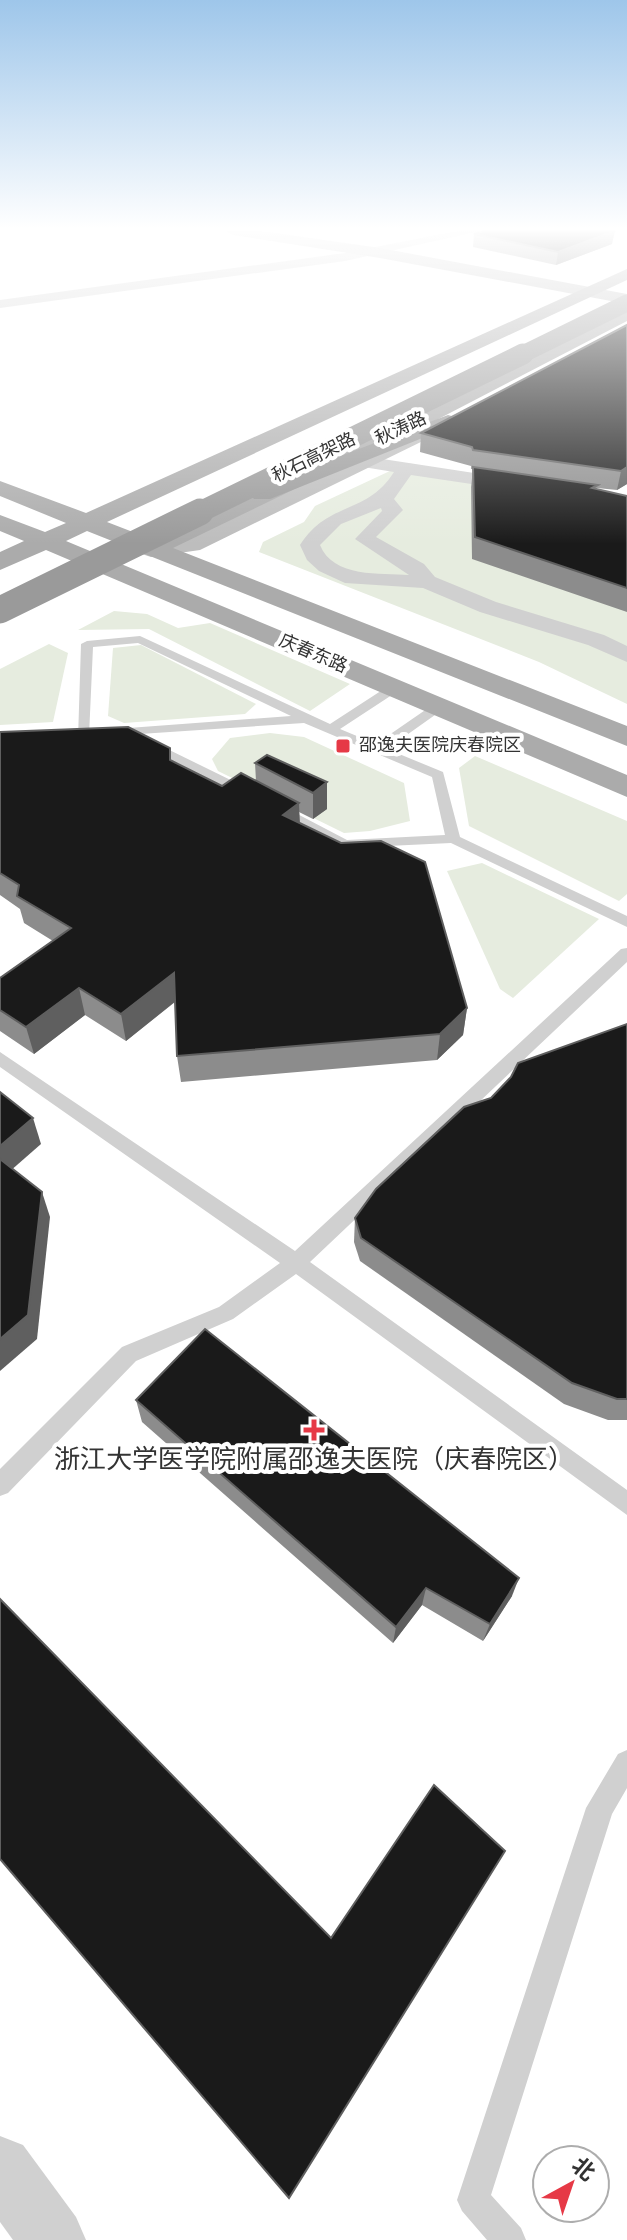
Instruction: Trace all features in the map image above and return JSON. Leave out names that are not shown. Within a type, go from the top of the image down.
[{"type":"highway","name":"秋石高架路","points":[[0,587],[519,336]]},
{"type":"highway","name":"秋石高架路","points":[[0,610],[557,336]]},
{"type":"highway","points":[[262,494],[416,436],[604,336]]},
{"type":"main road","points":[[0,562],[497,336]]},
{"type":"main road","name":"秋涛路","points":[[0,623],[262,494],[416,423],[585,336]]},
{"type":"main road","points":[[151,549],[191,545],[616,336]]},
{"type":"main road","name":"庆春东路","points":[[0,488],[627,737]]},
{"type":"main road","name":"庆春东路","points":[[0,522],[627,787]]},
{"type":"street","points":[[363,462],[537,488]]},
{"type":"street","points":[[406,468],[383,499],[328,522],[317,531],[310,545],[314,556],[326,567],[353,578],[427,582],[488,607],[589,638],[627,655]]},
{"type":"street","points":[[383,499],[393,510],[390,518],[369,531],[365,539],[416,569],[427,582]]},
{"type":"street","points":[[297,502],[328,522]]},
{"type":"street","points":[[589,638],[613,618]]},
{"type":"street","points":[[0,2168],[53,2240]]},
{"type":"lane","points":[[306,719],[76,736],[87,644],[140,639],[330,730],[438,775],[453,839]]},
{"type":"lane","points":[[330,730],[394,688]]},
{"type":"lane","points":[[376,750],[438,707]]},
{"type":"lane","points":[[127,733],[345,844],[453,839],[627,922]]},
{"type":"lane","points":[[0,1485],[129,1354],[226,1313],[296,1263],[627,953]]},
{"type":"lane","points":[[0,1058],[296,1263],[627,1504]]},
{"type":"lane","points":[[509,2240],[473,2200],[600,1808],[627,1763]]},
{"type":"shaded area","points":[[407,463],[627,502],[627,704],[539,662],[259,552],[263,542],[304,522],[315,506]]},
{"type":"shaded area","points":[[114,611],[147,614],[178,628],[210,623],[350,684],[310,711],[149,629],[78,630]]},
{"type":"shaded area","points":[[49,644],[68,653],[53,722],[0,725],[0,669]]},
{"type":"shaded area","points":[[141,645],[256,704],[245,714],[124,723],[108,716],[113,648]]},
{"type":"shaded area","points":[[270,733],[304,737],[404,783],[410,821],[370,831],[344,833],[218,771],[212,759],[230,738]]},
{"type":"shaded area","points":[[475,756],[627,821],[627,894],[619,901],[469,826],[459,768]]},
{"type":"shaded area","points":[[482,863],[599,919],[513,998],[500,989],[447,871]]},
{"type":"building","points":[[607,336],[627,336],[627,467],[621,471],[473,450],[472,447],[421,433]]},
{"type":"building","points":[[473,467],[598,485],[592,488],[627,496],[627,588],[475,537]]},
{"type":"building","points":[[128,727],[170,748],[170,760],[222,786],[241,773],[299,803],[283,815],[341,843],[381,841],[425,862],[467,1008],[440,1034],[177,1056],[174,973],[121,1014],[79,988],[26,1027],[0,1010],[0,978],[71,928],[17,896],[19,885],[0,873],[0,732]]},
{"type":"building","points":[[267,755],[327,782],[313,793],[255,763]]},
{"type":"building","points":[[627,1024],[627,1399],[617,1399],[572,1383],[361,1238],[355,1218],[376,1189],[464,1107],[491,1098],[511,1077],[518,1063]]},
{"type":"building","points":[[0,1092],[33,1118],[0,1146]]},
{"type":"building","points":[[0,1159],[42,1192],[28,1315],[0,1339]]},
{"type":"building","points":[[205,1329],[519,1578],[490,1624],[426,1588],[396,1627],[136,1400]]},
{"type":"building","points":[[0,1599],[331,1938],[434,1785],[505,1851],[289,2198],[0,1859]]},
{"type":"place","name":"邵逸夫医院庆春院区","points":[[343,746]]},
{"type":"place","name":"浙江大学医学院附属邵逸夫医院（庆春院区）","points":[[314,1430]]}]
